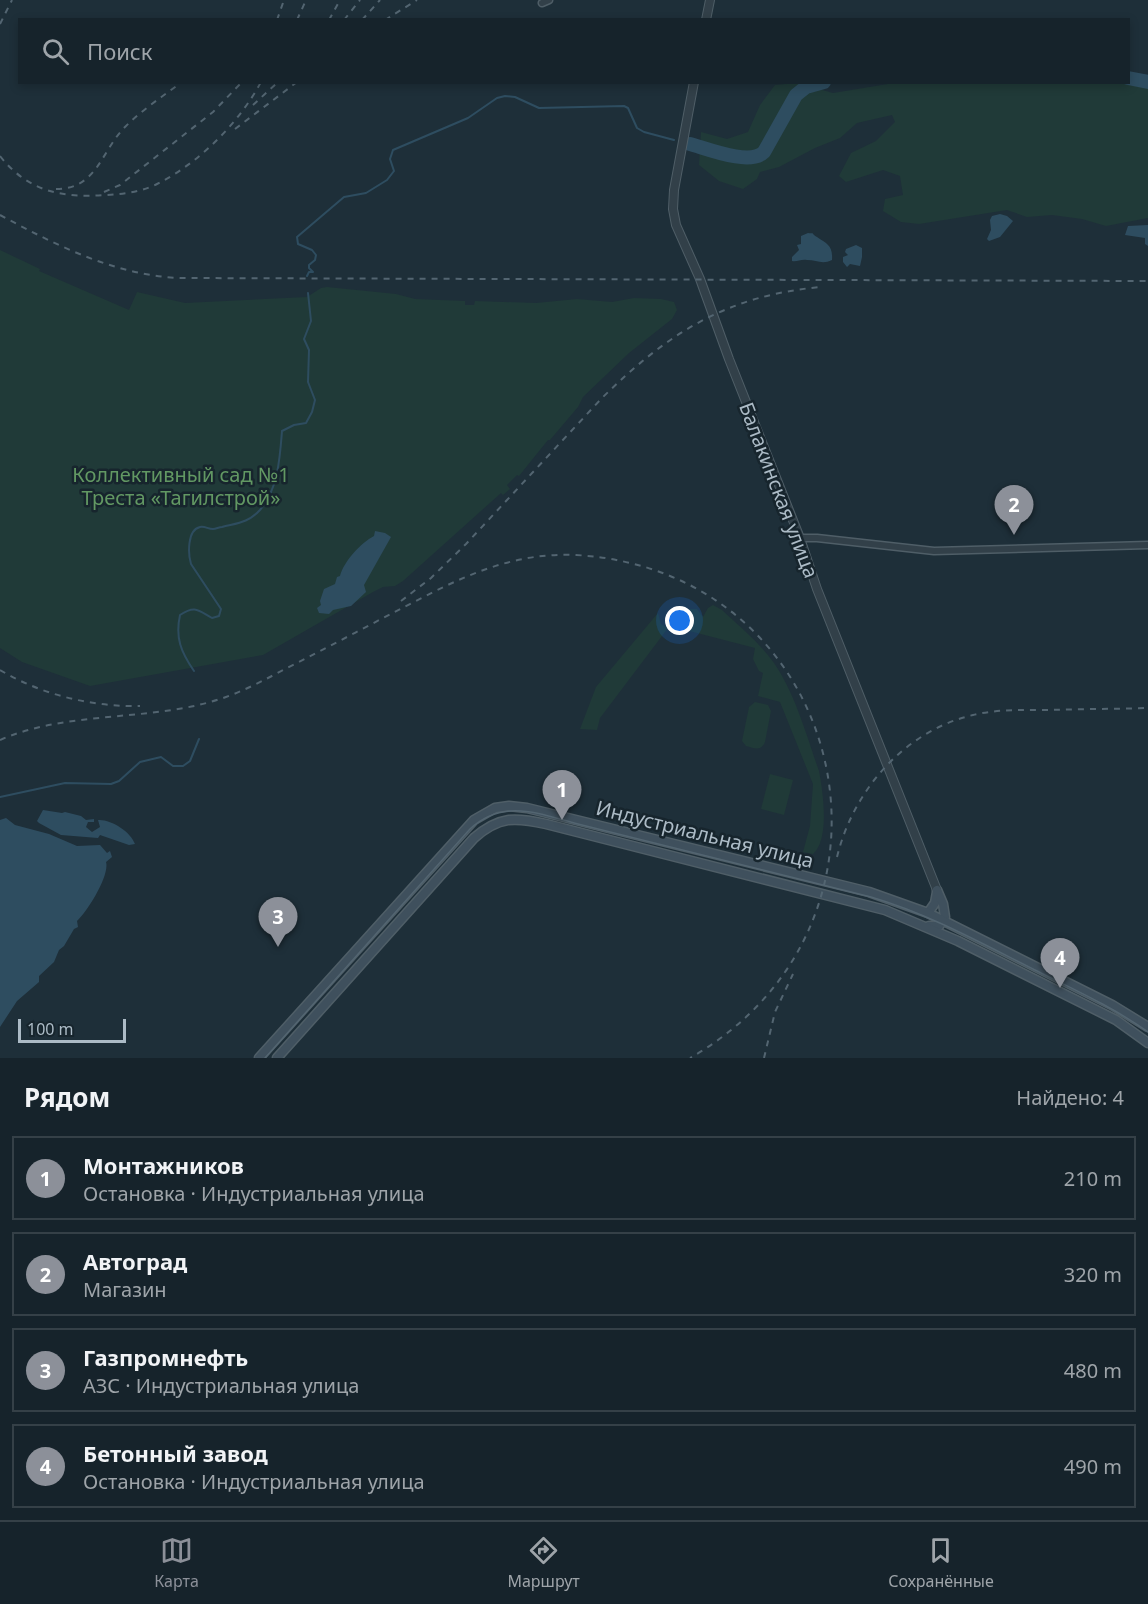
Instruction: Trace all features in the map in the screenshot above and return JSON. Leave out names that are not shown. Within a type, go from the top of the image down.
[{"type":"main road","name":"Индустриальная улица","points":[[260,1058],[474,820],[495,807],[518,806],[852,888],[900,902],[944,920],[1112,1005],[1148,1027]]},
{"type":"main road","name":"Индустриальная улица","points":[[277,1058],[474,838],[488,826],[500,821],[524,820],[556,826],[885,910],[958,941],[1116,1020],[1148,1043]]},
{"type":"main road","points":[[928,913],[935,903],[937,890]]},
{"type":"main road","points":[[917,923],[935,927],[944,920],[945,908],[937,890]]},
{"type":"street","points":[[706,18],[710,0]]},
{"type":"street","name":"Балакинская улица","points":[[694,84],[675,182],[674,218],[937,890]]},
{"type":"street","points":[[800,538],[934,551],[1148,545]]},
{"type":"green space","points":[[802,84],[833,93],[888,84],[1127,84],[1148,88],[1148,218],[1106,226],[1082,219],[1052,215],[1027,217],[1007,210],[919,224],[901,222],[883,211],[885,199],[903,195],[900,176],[883,170],[846,182],[839,176],[851,153],[876,141],[895,122],[892,115],[857,123],[840,138],[779,167],[760,172],[757,179],[743,189],[719,181],[699,165],[701,132],[727,139],[748,132],[760,105],[775,85]]},
{"type":"green space","name":"Коллективный сад №1 Треста «Тагилстрой»","points":[[0,250],[40,269],[39,271],[129,310],[137,292],[185,303],[307,297],[327,287],[396,294],[415,299],[465,301],[465,305],[474,305],[475,301],[536,303],[577,299],[612,302],[634,298],[661,299],[674,302],[677,310],[672,319],[629,353],[583,397],[578,407],[519,476],[517,475],[507,485],[510,489],[503,495],[501,493],[403,581],[395,586],[383,587],[373,592],[263,655],[90,686],[22,662],[0,648]]},
{"type":"green space","points":[[713,605],[722,610],[749,635],[774,663],[794,701],[819,771],[822,791],[824,815],[822,838],[813,854],[803,852],[810,826],[813,784],[780,702],[758,696],[763,673],[759,671],[753,659],[755,648],[670,626],[690,609],[697,609],[703,617],[708,608]]},
{"type":"green space","points":[[658,613],[661,624],[668,628],[600,718],[597,730],[580,729],[596,687]]},
{"type":"green space","points":[[755,702],[768,705],[771,711],[765,742],[757,749],[746,746],[742,741],[749,707]]},
{"type":"green space","points":[[770,774],[793,780],[784,815],[761,809]]},
{"type":"water","points":[[1000,214],[1013,221],[1000,237],[989,241],[987,239],[991,230],[990,220],[992,216]]},
{"type":"water","points":[[1148,225],[1148,246],[1145,244],[1145,238],[1125,235],[1128,226]]},
{"type":"water","points":[[813,233],[829,246],[832,260],[792,261],[792,257],[799,250],[797,245],[801,244],[801,236]]},
{"type":"water","points":[[856,245],[862,248],[860,266],[850,264],[847,267],[843,262],[843,257],[848,255],[845,252],[846,249]]},
{"type":"water","points":[[375,531],[391,537],[364,585],[366,592],[351,606],[333,610],[329,614],[319,613],[317,608],[321,605],[324,589],[335,584],[349,559],[374,536]]},
{"type":"water","points":[[43,810],[65,812],[81,816],[86,820],[94,819],[94,822],[88,822],[86,827],[92,832],[100,827],[98,820],[109,822],[125,831],[135,844],[129,845],[100,835],[98,838],[61,835],[37,821]]},
{"type":"water","points":[[6,818],[15,825],[49,834],[77,846],[100,845],[107,853],[110,851],[112,857],[106,862],[105,875],[97,893],[77,921],[78,927],[74,929],[59,950],[54,962],[39,976],[39,982],[17,1001],[0,1027],[0,820]]},
{"type":"waterway","points":[[1130,78],[1148,82]]},
{"type":"waterway","points":[[690,144],[739,157],[758,156],[764,152],[796,95],[806,87],[817,84]]},
{"type":"waterway","points":[[307,276],[309,272],[313,272],[309,265],[315,260],[316,255],[312,250],[298,244],[297,237],[344,197],[366,193],[387,180],[394,171],[390,159],[393,150],[468,118],[497,98],[515,97],[539,108],[624,106],[628,108],[637,128],[674,140]]},
{"type":"waterway","points":[[194,671],[180,644],[178,631],[180,615],[193,609],[212,618],[219,616],[221,609],[191,564],[189,554],[191,537],[200,527],[214,529],[237,523],[251,518],[260,510],[271,493],[274,483],[282,431],[294,425],[306,423],[312,412],[315,400],[308,382],[309,350],[304,339],[311,321],[308,293]]},
{"type":"waterway","points":[[0,797],[65,783],[111,784],[119,781],[140,762],[161,757],[173,766],[183,766],[190,761],[199,739]]},
{"type":"tram line","points":[[265,1058],[470,829],[483,819],[509,811],[549,816],[892,904],[954,930],[1078,991],[1121,1014],[1148,1032]]},
{"type":"railway","points":[[0,24],[12,0]]},
{"type":"railway","points":[[278,18],[284,0]]},
{"type":"railway","points":[[298,18],[306,0]]},
{"type":"railway","points":[[330,18],[340,0]]},
{"type":"railway","points":[[346,18],[360,0]]},
{"type":"railway","points":[[364,18],[380,0]]},
{"type":"railway","points":[[388,18],[417,0]]},
{"type":"railway","points":[[56,189],[81,183],[90,175],[126,126],[179,84]]},
{"type":"railway","points":[[104,192],[120,185],[213,112],[240,84]]},
{"type":"railway","points":[[0,156],[23,178],[35,185],[62,194],[91,196],[139,191],[173,175],[203,153],[230,127],[260,84]]},
{"type":"railway","points":[[253,105],[276,84]]},
{"type":"railway","points":[[235,129],[294,84]]},
{"type":"railway","points":[[0,215],[63,247],[107,264],[130,271],[177,278],[1148,281]]},
{"type":"railway","points":[[401,601],[431,578],[466,544],[602,398],[651,354],[700,322],[727,309],[756,299],[820,287]]},
{"type":"railway","points":[[0,740],[27,730],[55,724],[170,710],[226,697],[262,681],[433,592],[472,574],[512,561],[554,555],[576,555],[669,576],[743,621],[795,685],[825,762],[831,843],[811,924],[765,998],[690,1058]]},
{"type":"railway","points":[[0,670],[16,679],[68,698],[86,702],[140,706]]},
{"type":"railway","points":[[837,857],[855,809],[885,767],[925,735],[948,723],[973,715],[1001,711],[1148,708]]},
{"type":"railway","points":[[764,1058],[775,1012],[793,974]]},
{"type":"place","name":"Автоград","points":[[1014,535]]},
{"type":"place","name":"Монтажников","points":[[562,820]]},
{"type":"place","name":"Газпромнефть","points":[[278,947]]},
{"type":"place","name":"Бетонный завод","points":[[1060,988]]}]
